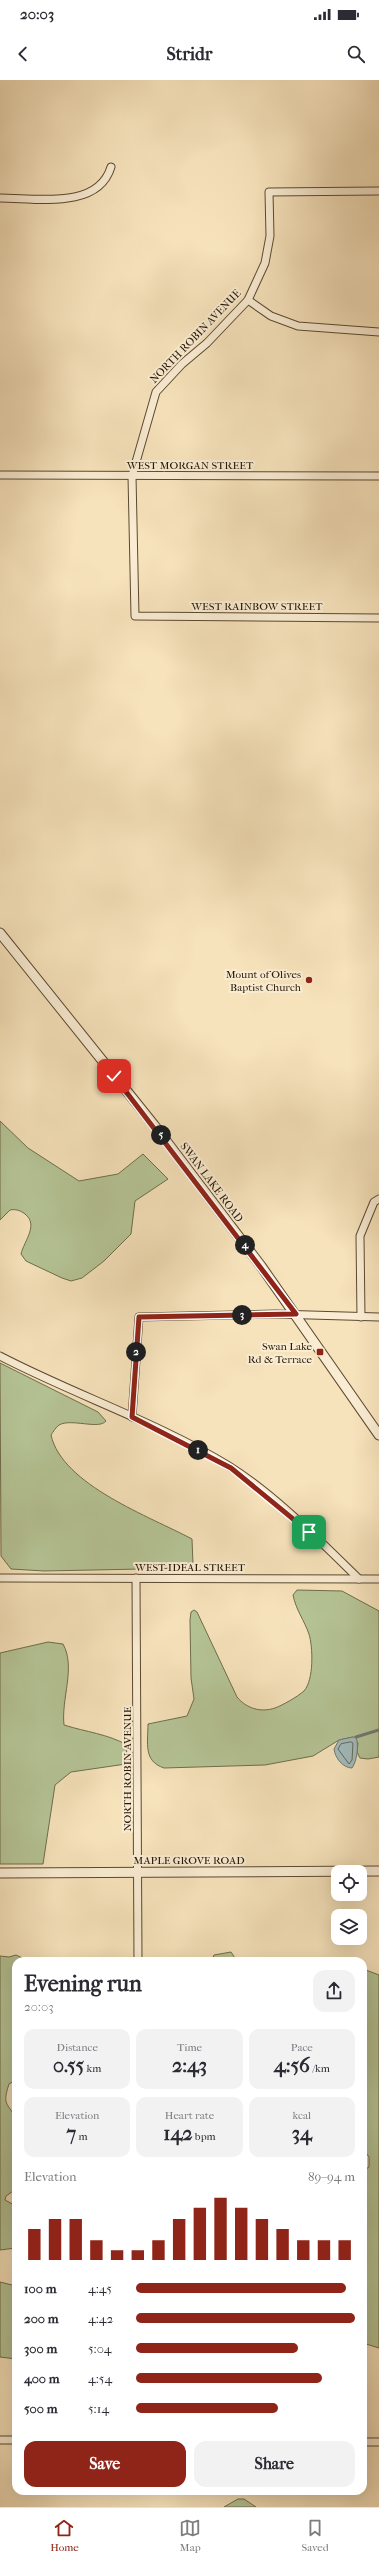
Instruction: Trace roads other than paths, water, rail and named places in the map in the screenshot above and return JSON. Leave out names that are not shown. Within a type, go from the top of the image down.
[{"type":"street","points":[[0,198],[73,198],[92,193],[107,181],[111,167]]},
{"type":"street","name":"NORTH ROBIN AVENUE","points":[[135,616],[132,476],[156,392],[182,364],[207,343],[248,300],[266,256],[270,236],[269,192],[379,191]]},
{"type":"street","points":[[248,300],[271,316],[298,326],[379,332]]},
{"type":"street","name":"WEST MORGAN STREET","points":[[0,475],[379,476]]},
{"type":"street","name":"WEST RAINBOW STREET","points":[[135,616],[379,618]]},
{"type":"street","name":"SWAN LAKE ROAD","points":[[0,933],[154,1125],[296,1314],[379,1434]]},
{"type":"street","points":[[361,1317],[360,1236],[374,1202],[379,1199]]},
{"type":"street","points":[[132,1417],[139,1317],[296,1314],[379,1317]]},
{"type":"street","points":[[0,1356],[132,1417],[231,1468],[281,1508],[359,1579]]},
{"type":"street","name":"WEST IDEAL STREET","points":[[0,1578],[379,1578]]},
{"type":"street","name":"NORTH ROBIN AVENUE","points":[[136,1578],[138,1957]]},
{"type":"street","name":"MAPLE GROVE ROAD","points":[[0,1873],[379,1871]]},
{"type":"street","points":[[0,2440],[12,2440]]},
{"type":"street","points":[[367,2442],[379,2442]]},
{"type":"water","points":[[356,1737],[357,1741],[356,1757],[352,1768],[349,1768],[340,1762],[334,1749],[339,1740]]},
{"type":"waterway","points":[[356,1737],[379,1730]]},
{"type":"place","name":"Mount of Olives Baptist Church","points":[[309,980]]},
{"type":"place","name":"Swan Lake Rd & Terrace","points":[[320,1352]]}]
